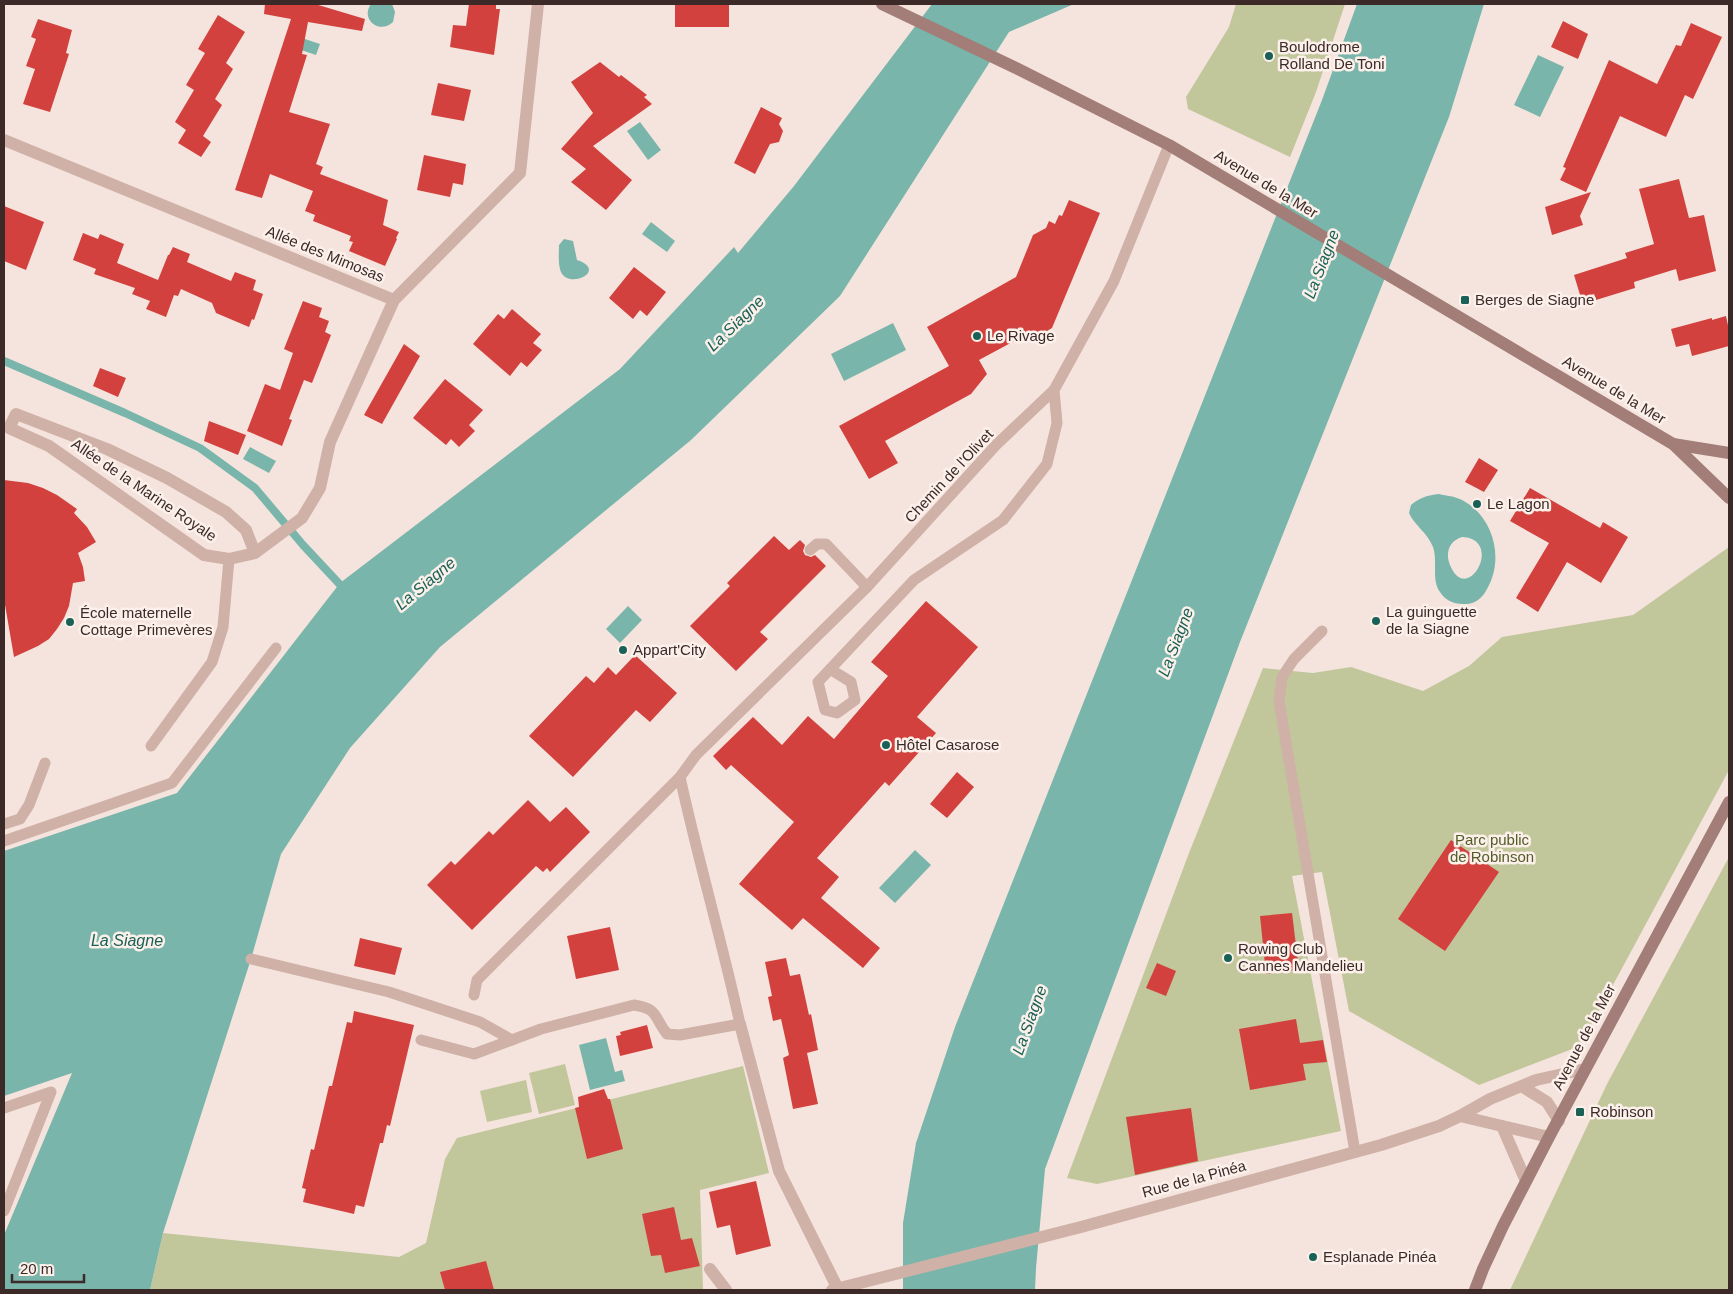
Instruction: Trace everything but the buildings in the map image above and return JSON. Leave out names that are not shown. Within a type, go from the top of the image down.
[{"type":"main road","name":"Avenue de la Mer","points":[[887,6],[1016,68],[1168,146],[1673,444]]},
{"type":"main road","points":[[1673,444],[1729,453]]},
{"type":"main road","points":[[1673,444],[1729,498]]},
{"type":"main road","name":"Avenue de la Mer","points":[[1475,1290],[1487,1260],[1526,1181],[1729,802]]},
{"type":"street","name":"Allée des Mimosas","points":[[4,140],[394,300],[520,173],[538,4]]},
{"type":"street","name":"Allée de la Marine Royale","points":[[255,553],[246,530],[226,512],[167,478],[107,449],[16,414],[9,428],[49,446],[204,554],[229,558],[255,553],[302,518],[320,488],[330,442],[394,300]]},
{"type":"street","points":[[740,1024],[779,1171],[835,1290]]},
{"type":"street","name":"Rue de la Pinéa","points":[[835,1290],[1081,1227],[1355,1152],[1439,1126],[1490,1099],[1536,1080],[1585,1069]]},
{"type":"street","points":[[1523,1086],[1547,1102],[1558,1120]]},
{"type":"street","points":[[1460,1116],[1549,1137]]},
{"type":"street","points":[[1502,1126],[1526,1181]]},
{"type":"street","points":[[710,1269],[726,1290]]},
{"type":"lane","name":"Chemin de l'Olivet","points":[[474,995],[477,980],[680,778],[696,755],[867,587],[996,445],[1054,390],[1114,281],[1168,146]]},
{"type":"lane","points":[[830,669],[914,580],[1003,520],[1047,464],[1057,423],[1054,390]]},
{"type":"lane","points":[[810,550],[817,544],[826,544],[867,587]]},
{"type":"lane","points":[[151,746],[212,662],[223,627],[229,558]]},
{"type":"lane","points":[[1322,631],[1294,659],[1282,677],[1279,701],[1355,1152]]},
{"type":"lane","points":[[4,841],[172,784],[276,648]]},
{"type":"lane","points":[[4,824],[20,819],[29,805],[45,763]]},
{"type":"lane","points":[[421,1040],[474,1054],[541,1029],[634,1005],[647,1007],[656,1015],[661,1027],[667,1034],[680,1035],[740,1024],[680,778]]},
{"type":"lane","points":[[251,959],[388,992],[480,1022],[512,1040]]},
{"type":"lane","points":[[4,1108],[51,1092],[4,1212]]},
{"type":"green space","name":"Boulodrome Rolland De Toni","points":[[1236,4],[1345,4],[1316,92],[1290,157],[1188,109],[1186,97],[1229,27]]},
{"type":"green space","name":"Parc public de Robinson","points":[[1729,547],[1729,770],[1580,1046],[1479,1085],[1349,1011],[1322,872],[1292,876],[1341,1131],[1097,1184],[1067,1178],[1189,853],[1263,668],[1313,673],[1351,667],[1423,691],[1469,666],[1502,637],[1633,615]]},
{"type":"green space","points":[[1729,857],[1729,1290],[1510,1290],[1607,1084]]},
{"type":"green space","points":[[565,1064],[575,1105],[539,1114],[529,1073]]},
{"type":"green space","points":[[743,1066],[769,1173],[700,1190],[703,1290],[150,1290],[163,1233],[399,1257],[426,1243],[445,1159],[457,1138]]},
{"type":"green space","points":[[526,1080],[532,1112],[487,1122],[480,1091]]},
{"type":"water","points":[[371,4],[392,4],[395,12],[393,22],[388,26],[382,27],[369,20],[368,10]]},
{"type":"water","name":"La Siagne","points":[[932,4],[1074,4],[1009,32],[840,296],[691,440],[440,647],[350,748],[281,854],[251,959],[163,1233],[150,1290],[4,1290],[4,1235],[72,1073],[4,1096],[4,851],[177,793],[340,583],[620,369],[734,247],[738,253],[794,186]]},
{"type":"water","points":[[1357,4],[1484,4],[1449,117],[1240,642],[1045,1169],[1035,1290],[903,1290],[903,1223],[916,1143],[955,1027],[1322,100]]},
{"type":"water","points":[[287,33],[320,44],[316,55],[283,44]]},
{"type":"water","points":[[1538,55],[1564,67],[1540,117],[1514,105]]},
{"type":"water","points":[[640,122],[661,150],[648,160],[627,131]]},
{"type":"water","points":[[651,222],[675,241],[667,252],[642,234]]},
{"type":"water","points":[[564,239],[573,241],[577,260],[586,264],[589,269],[583,277],[569,279],[564,276],[560,269],[559,245]]},
{"type":"water","points":[[893,323],[906,350],[844,381],[831,354]]},
{"type":"water","points":[[250,447],[276,461],[269,473],[243,459]]},
{"type":"water","points":[[1435,494],[1462,500],[1473,507],[1482,516],[1493,539],[1495,564],[1492,577],[1485,593],[1474,602],[1467,604],[1456,603],[1442,595],[1436,582],[1433,547],[1409,513],[1411,505],[1424,497]],"holes":[[[1462,537],[1475,540],[1481,548],[1482,558],[1473,575],[1465,579],[1457,576],[1450,565],[1449,548],[1454,541]]]},
{"type":"water","points":[[628,606],[642,620],[620,643],[606,629]]},
{"type":"water","points":[[915,850],[931,865],[895,903],[879,888]]},
{"type":"water","points":[[606,1038],[615,1072],[622,1070],[625,1081],[590,1090],[579,1045]]},
{"type":"waterway","points":[[4,361],[125,413],[200,448],[255,488],[303,545],[346,591]]},
{"type":"place","name":"Boulodrome Rolland De Toni","points":[[1269,56]]},
{"type":"place","name":"Berges de Siagne","points":[[1465,300]]},
{"type":"place","name":"Le Rivage","points":[[977,336]]},
{"type":"place","name":"Le Lagon","points":[[1477,504]]},
{"type":"place","name":"La guinguette de la Siagne","points":[[1376,621]]},
{"type":"place","name":"École maternelle Cottage Primevères","points":[[70,622]]},
{"type":"place","name":"Appart'City","points":[[623,650]]},
{"type":"place","name":"Hôtel Casarose","points":[[886,745]]},
{"type":"place","name":"Rowing Club Cannes Mandelieu","points":[[1228,958]]},
{"type":"place","name":"Robinson","points":[[1580,1112]]},
{"type":"place","name":"Esplanade Pinéa","points":[[1313,1257]]}]
